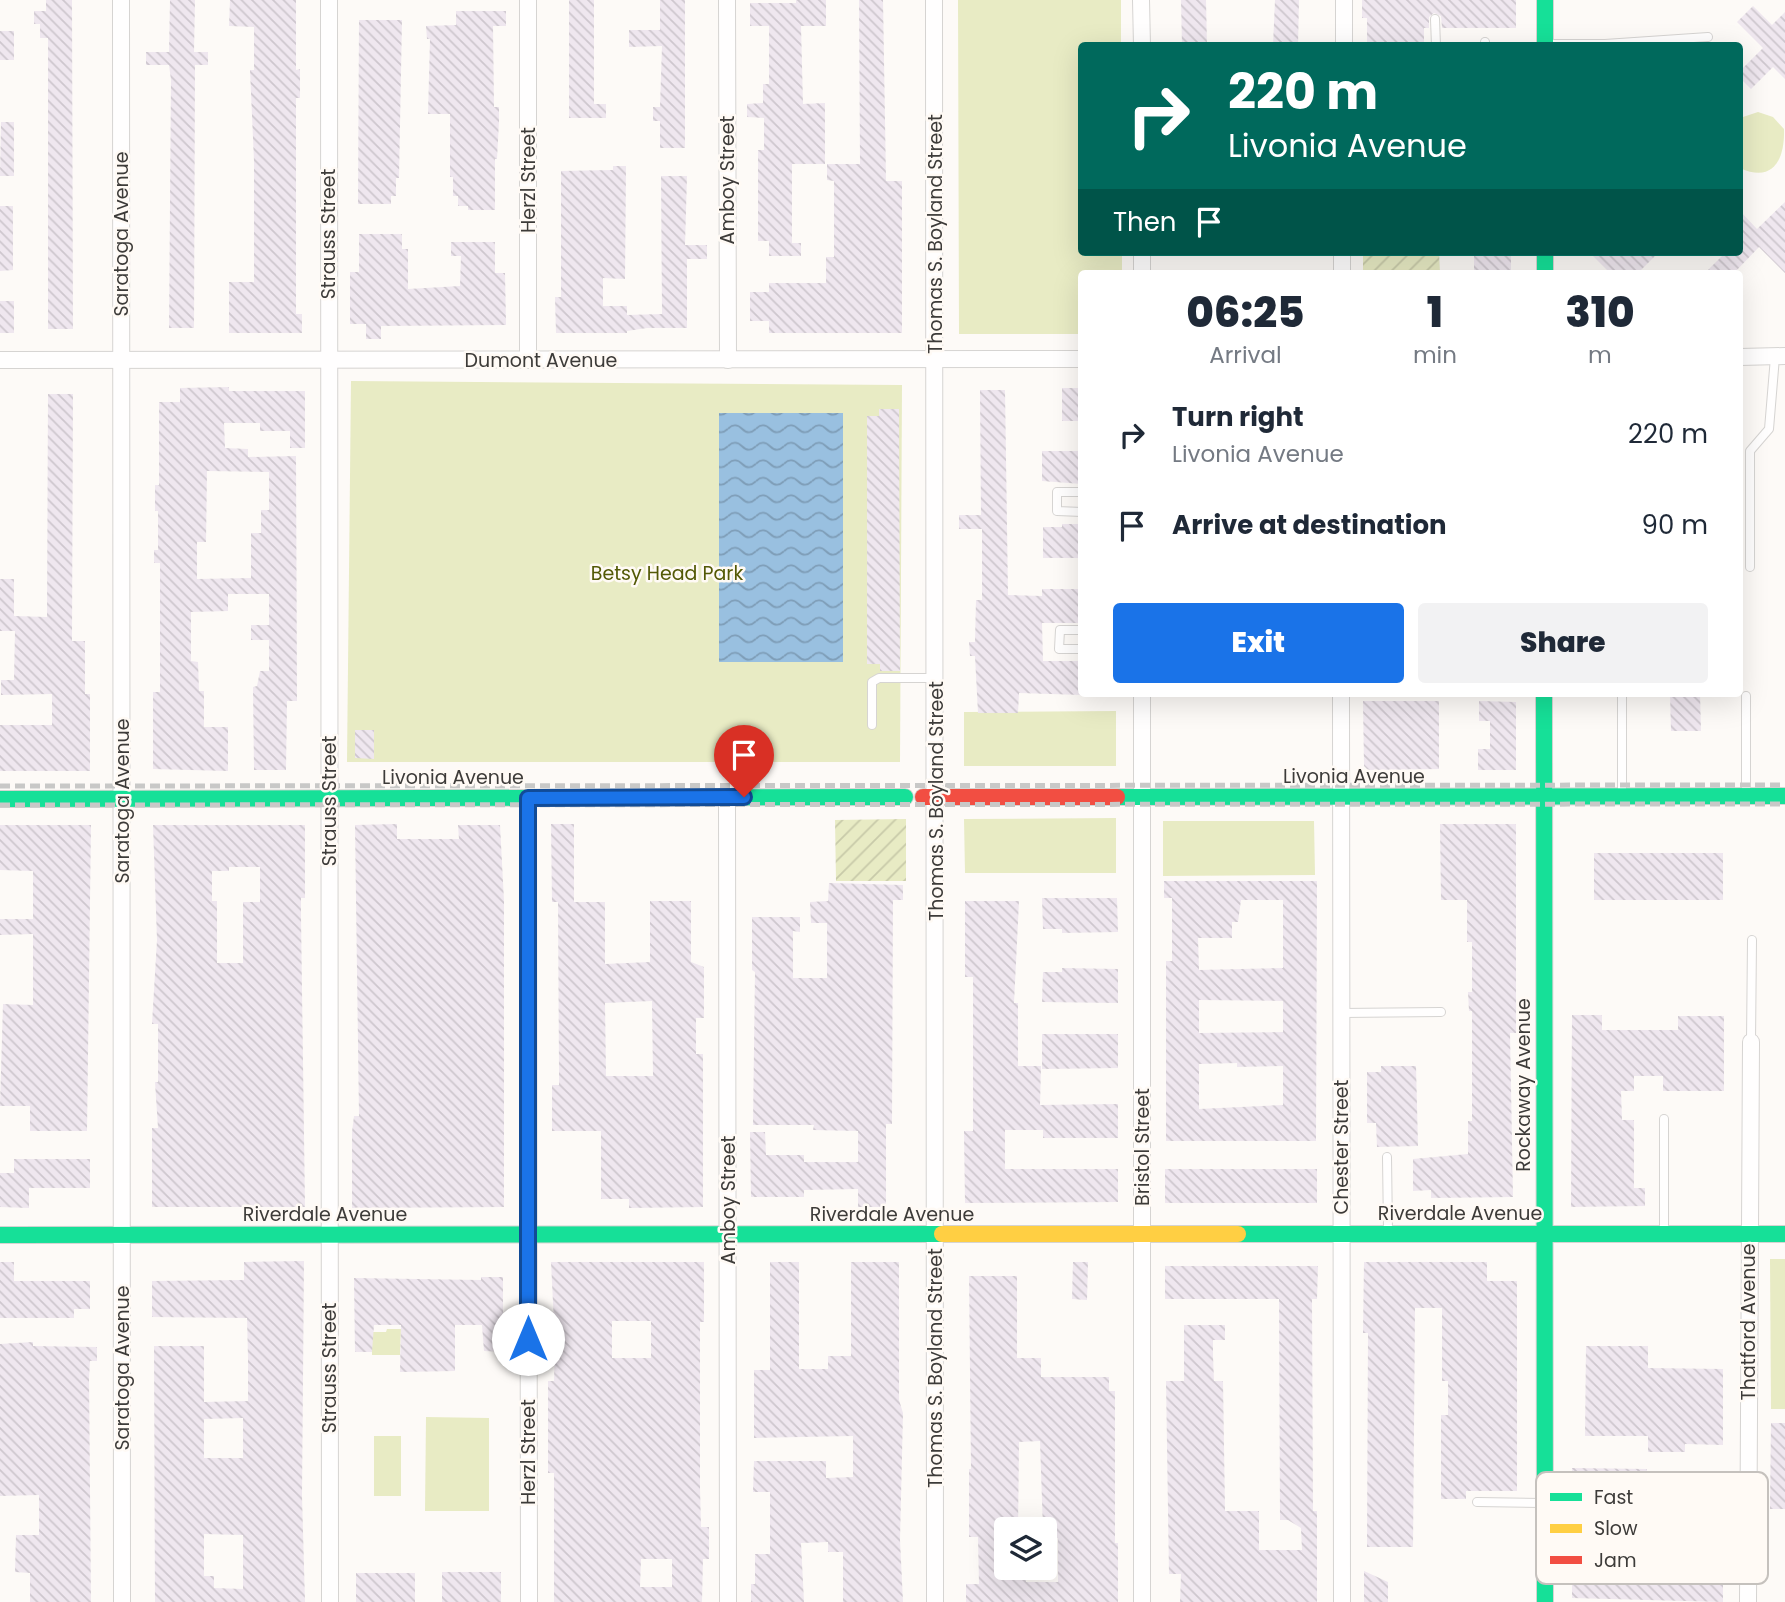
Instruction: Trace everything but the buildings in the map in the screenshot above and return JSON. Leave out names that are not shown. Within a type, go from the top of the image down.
[{"type":"street","name":"Saratoga Avenue","points":[[121,0],[122,1602]]},
{"type":"street","name":"Strauss Street","points":[[329,0],[330,1602]]},
{"type":"street","name":"Herzl Street","points":[[528,0],[528,360]]},
{"type":"street","name":"Amboy Street","points":[[727,0],[728,360]]},
{"type":"street","name":"Thomas S. Boyland Street","points":[[934,0],[936,678],[929,797],[935,1235],[935,1602]]},
{"type":"street","points":[[1142,0],[1142,42]]},
{"type":"street","points":[[1343,42],[1344,0]]},
{"type":"street","points":[[1545,0],[1545,42]]},
{"type":"street","points":[[1743,357],[1780,356]]},
{"type":"street","name":"Dumont Avenue","points":[[0,360],[1078,359]]},
{"type":"street","name":"Bristol Street","points":[[1142,697],[1142,1602]]},
{"type":"street","name":"Chester Street","points":[[1341,697],[1342,1602]]},
{"type":"street","name":"Rockaway Avenue","points":[[1544,697],[1545,1472]]},
{"type":"street","name":"Livonia Avenue","points":[[929,797],[1785,796]]},
{"type":"street","name":"Amboy Street","points":[[727,797],[728,1602]]},
{"type":"street","name":"Livonia Avenue","points":[[0,799],[905,797]]},
{"type":"street","name":"Herzl Street","points":[[528,798],[529,1602]]},
{"type":"street","name":"Thatford Avenue","points":[[1748,1472],[1751,1042]]},
{"type":"street","name":"Riverdale Avenue","points":[[0,1235],[1785,1234]]},
{"type":"street","name":"Rockaway Avenue","points":[[1545,1584],[1545,1602]]},
{"type":"street","name":"Thatford Avenue","points":[[1748,1584],[1748,1602]]},
{"type":"lane","points":[[1436,19],[1436,42]]},
{"type":"lane","points":[[1634,42],[1708,37]]},
{"type":"lane","points":[[1750,567],[1750,451],[1769,429],[1780,356]]},
{"type":"lane","points":[[1078,492],[1057,492],[1057,511],[1078,512]]},
{"type":"lane","points":[[1078,630],[1060,630],[1059,649],[1078,649]]},
{"type":"lane","points":[[872,725],[872,682],[879,678],[936,678]]},
{"type":"lane","points":[[1746,696],[1746,796]]},
{"type":"lane","points":[[1622,697],[1622,797]]},
{"type":"lane","points":[[1751,1042],[1752,940]]},
{"type":"lane","points":[[1342,1013],[1441,1012]]},
{"type":"lane","points":[[1664,1119],[1664,1234]]},
{"type":"lane","points":[[1387,1157],[1388,1234]]},
{"type":"lane","points":[[1477,1502],[1536,1503]]},
{"type":"green space","points":[[958,0],[1121,0],[1121,42],[1078,42],[1078,256],[1122,256],[1122,270],[1078,270],[1078,334],[959,334]]},
{"type":"green space","points":[[1758,112],[1773,117],[1784,129],[1779,159],[1768,171],[1761,173],[1743,169],[1743,117]]},
{"type":"green space","points":[[1363,256],[1439,256],[1440,270],[1363,270]]},
{"type":"green space","name":"Betsy Head Park","points":[[351,381],[902,385],[900,762],[347,762]]},
{"type":"green space","points":[[1116,711],[1116,766],[964,766],[964,712]]},
{"type":"green space","points":[[1116,818],[1116,873],[965,873],[964,819]]},
{"type":"green space","points":[[906,819],[906,881],[836,881],[835,820]]},
{"type":"green space","points":[[1163,821],[1314,821],[1315,875],[1163,876]]},
{"type":"green space","points":[[1770,1259],[1785,1259],[1785,1409],[1771,1409]]},
{"type":"green space","points":[[387,1329],[401,1329],[400,1355],[372,1355],[372,1332],[386,1332]]},
{"type":"green space","points":[[426,1417],[489,1418],[489,1511],[425,1511]]},
{"type":"green space","points":[[374,1436],[401,1436],[401,1496],[374,1496]]},
{"type":"water","points":[[719,413],[843,413],[843,662],[719,662]]},
{"type":"railway","points":[[0,786],[1785,785]]},
{"type":"railway","points":[[0,805],[1785,804]]},
{"type":"traffic: fast","points":[[1545,0],[1545,42]]},
{"type":"traffic: fast","points":[[1545,256],[1545,270]]},
{"type":"traffic: fast","points":[[1544,697],[1545,1472]]},
{"type":"traffic: fast","points":[[1117,797],[1785,796]]},
{"type":"traffic: fast","points":[[0,799],[905,797]]},
{"type":"traffic: fast","points":[[0,1235],[942,1234]]},
{"type":"traffic: fast","points":[[1238,1234],[1785,1234]]},
{"type":"traffic: fast","points":[[1545,1584],[1545,1602]]},
{"type":"traffic: slow","points":[[942,1234],[1238,1234]]},
{"type":"traffic: jam","points":[[923,797],[1117,797]]},
{"type":"route","points":[[528,1339],[528,798],[744,797]]}]
